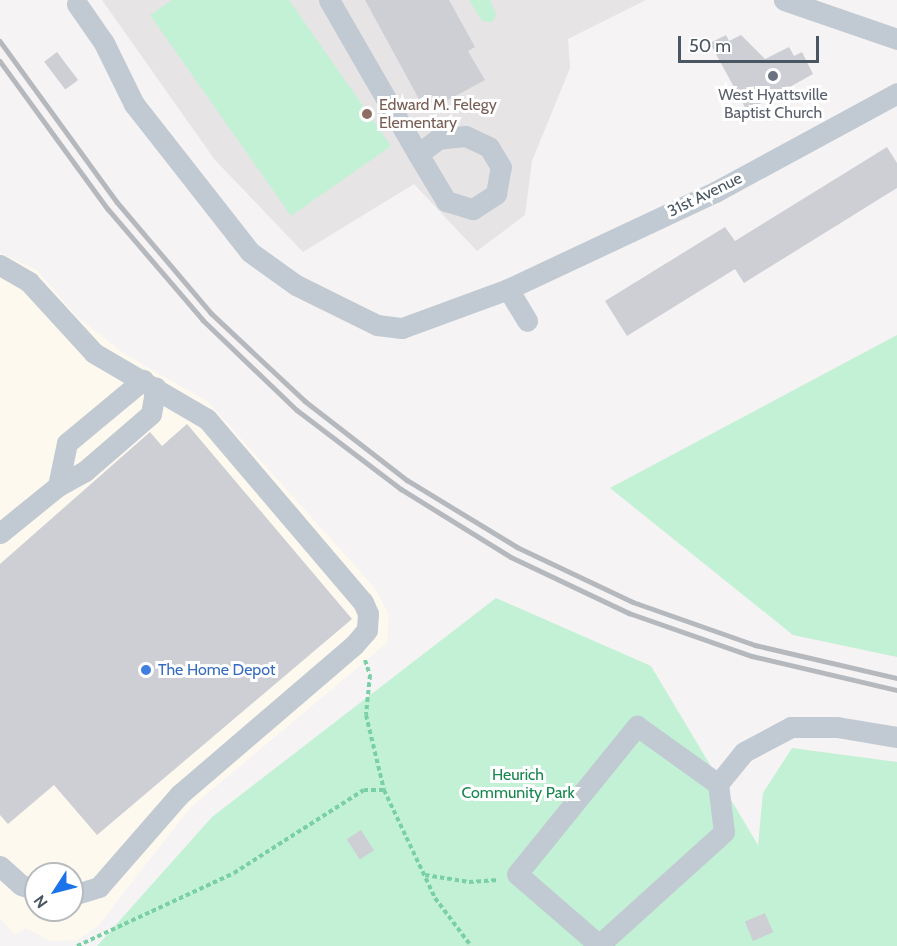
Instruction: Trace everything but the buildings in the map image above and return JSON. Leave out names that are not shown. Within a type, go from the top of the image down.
[{"type":"street","points":[[329,0],[418,154]]},
{"type":"street","points":[[784,0],[897,39]]},
{"type":"street","name":"31st Avenue","points":[[77,4],[104,43],[134,104],[250,252],[296,285],[377,325],[402,328],[508,289],[715,192],[897,93]]},
{"type":"street","points":[[0,265],[29,282],[94,353],[149,383],[207,419],[363,602],[367,630],[180,794],[99,887],[84,891]]},
{"type":"street","points":[[508,289],[527,321]]},
{"type":"street","points":[[0,533],[58,486],[85,471],[151,414],[149,383]]},
{"type":"street","points":[[58,486],[67,443],[149,383]]},
{"type":"street","points":[[718,784],[637,726],[517,874],[599,945],[724,832],[718,784],[744,752],[791,727],[837,727],[897,737]]},
{"type":"street","points":[[0,866],[24,886]]},
{"type":"path","points":[[358,639],[370,675],[366,715],[384,790],[435,898],[471,946]]},
{"type":"path","points":[[77,946],[234,873],[364,790],[384,790]]},
{"type":"path","points":[[425,875],[485,882],[517,874]]},
{"type":"shaded area","name":"Edward M. Felegy Elementary","points":[[102,0],[646,0],[568,39],[570,68],[532,161],[525,215],[477,251],[414,184],[303,252],[215,160]]},
{"type":"shaded area","points":[[0,253],[37,270],[76,316],[123,353],[208,402],[374,587],[389,615],[387,643],[190,808],[98,926],[78,940],[50,941],[26,928],[15,935],[0,918]]},
{"type":"green space","points":[[172,0],[289,0],[391,146],[291,216],[150,15]]},
{"type":"green space","points":[[469,0],[490,0],[496,14],[493,22],[482,21]]},
{"type":"green space","points":[[897,335],[897,657],[793,635],[610,488]]},
{"type":"green space","name":"Heurich Community Park","points":[[496,598],[651,666],[758,845],[763,793],[792,748],[897,762],[897,946],[97,946],[212,817]]},
{"type":"railway","points":[[0,41],[117,202],[211,313],[305,401],[407,480],[517,547],[633,602],[755,645],[897,678]]},
{"type":"railway","points":[[0,61],[108,209],[203,320],[297,410],[401,489],[511,557],[629,613],[752,656],[897,690]]},
{"type":"place","name":"West Hyattsville Baptist Church","points":[[773,76]]},
{"type":"place","name":"Edward M. Felegy Elementary","points":[[367,114]]},
{"type":"place","name":"The Home Depot","points":[[146,670]]}]
